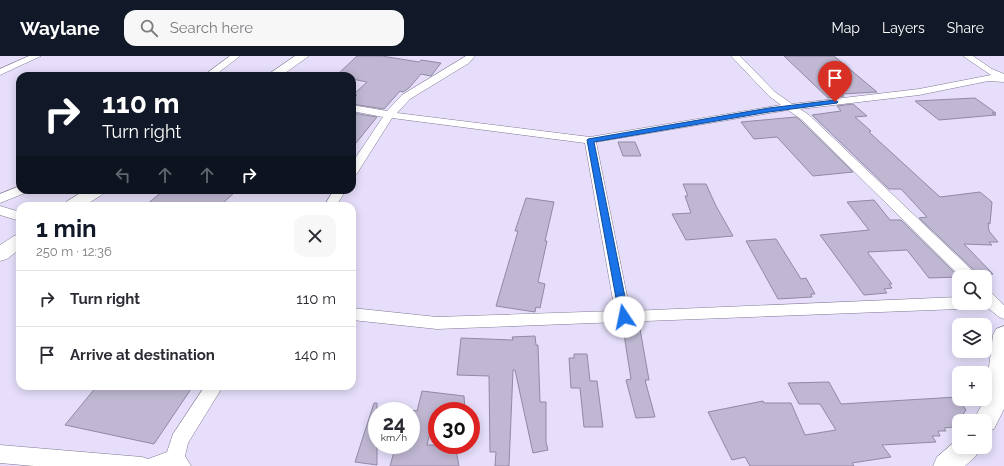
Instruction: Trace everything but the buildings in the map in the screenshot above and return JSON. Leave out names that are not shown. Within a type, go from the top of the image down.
[{"type":"main road","points":[[278,72],[303,56]]},
{"type":"main road","points":[[78,202],[91,194]]},
{"type":"main road","points":[[0,254],[16,243]]},
{"type":"main road","points":[[988,414],[996,399],[1004,335]]},
{"type":"main road","points":[[946,466],[959,454]]},
{"type":"street","points":[[0,72],[37,56]]},
{"type":"street","points":[[214,72],[236,56]]},
{"type":"street","points":[[356,166],[389,115],[406,97],[466,62],[471,56]]},
{"type":"street","points":[[735,56],[772,94],[804,117],[963,270]]},
{"type":"street","points":[[967,56],[989,71],[1004,78]]},
{"type":"street","points":[[356,109],[389,115],[590,140],[789,107],[919,92],[988,78],[1004,78]]},
{"type":"street","points":[[590,140],[624,317]]},
{"type":"street","points":[[0,198],[16,192]]},
{"type":"street","points":[[0,210],[16,215]]},
{"type":"street","points":[[356,314],[437,323],[952,303]]},
{"type":"street","points":[[992,304],[1004,314]]},
{"type":"street","points":[[154,466],[178,462],[180,440],[211,390]]},
{"type":"street","points":[[0,454],[142,466]]},
{"type":"route","points":[[624,317],[590,140],[769,110],[835,102]]}]
